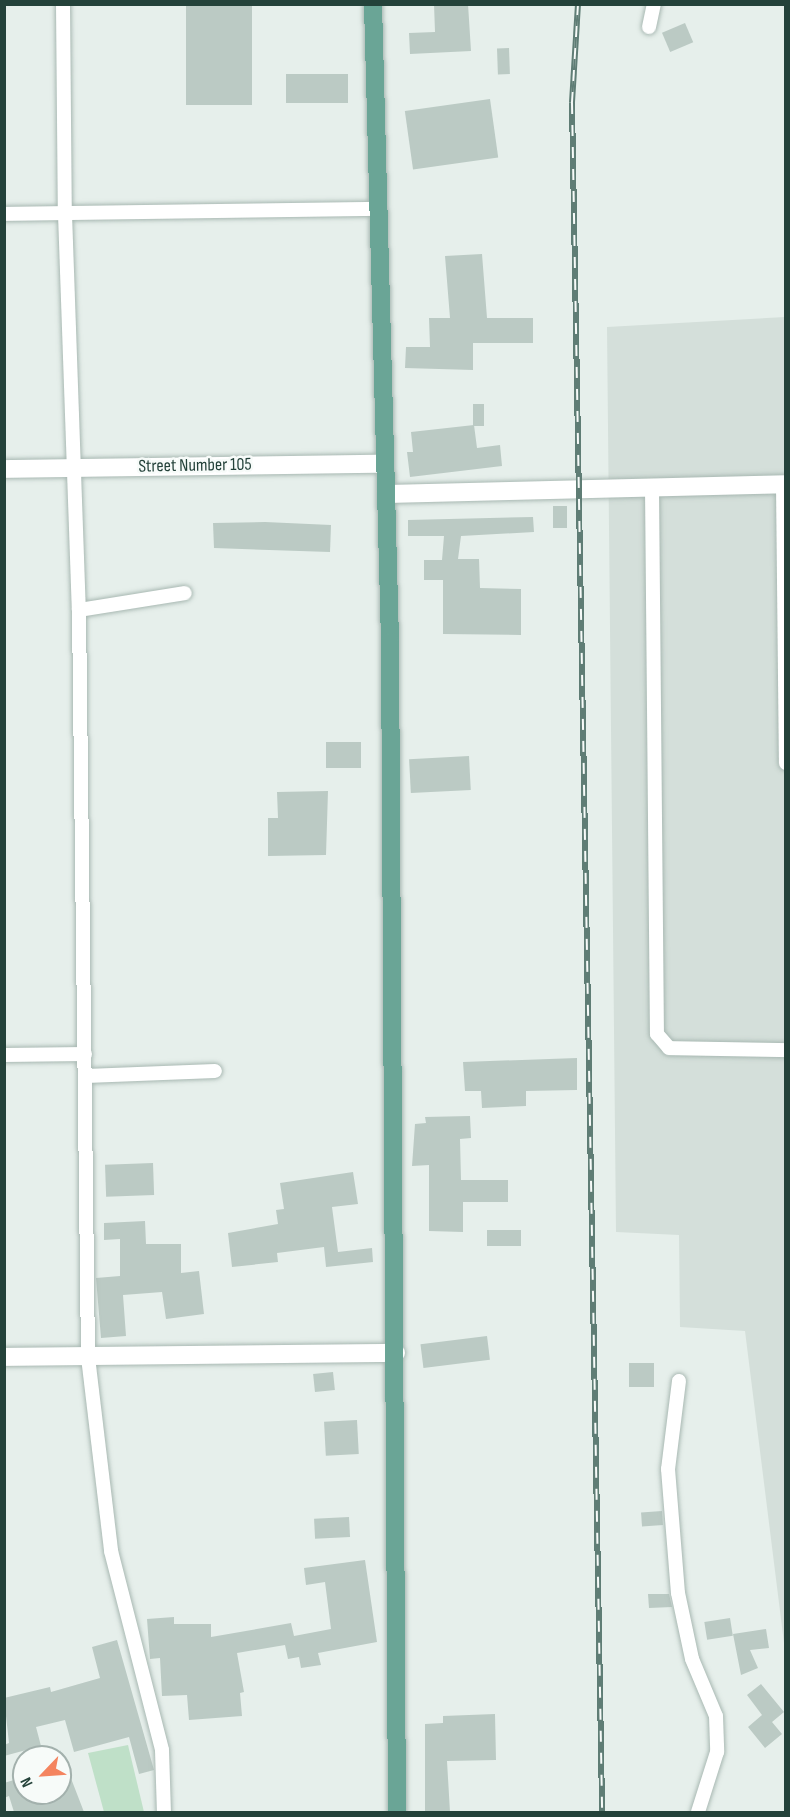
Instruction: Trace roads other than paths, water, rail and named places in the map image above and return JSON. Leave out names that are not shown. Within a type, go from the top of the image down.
[{"type":"main road","points":[[374,4],[376,209],[386,494],[396,1353],[397,1812]]},
{"type":"street","points":[[63,4],[64,214],[79,610],[88,1357],[111,1551],[162,1750],[164,1812]]},
{"type":"street","points":[[649,27],[654,4]]},
{"type":"street","points":[[4,214],[376,209]]},
{"type":"street","name":"Street Number 105","points":[[4,469],[385,464]]},
{"type":"street","points":[[386,494],[784,484],[786,764]]},
{"type":"street","points":[[652,488],[657,1034],[669,1048],[786,1050]]},
{"type":"street","points":[[79,610],[185,593]]},
{"type":"street","points":[[4,1055],[85,1054]]},
{"type":"street","points":[[86,1076],[215,1071]]},
{"type":"street","points":[[4,1357],[396,1353]]},
{"type":"street","points":[[679,1381],[669,1469],[678,1593],[692,1659],[716,1716],[717,1752],[698,1812]]},
{"type":"railway","points":[[578,4],[572,103],[602,1812]]}]
